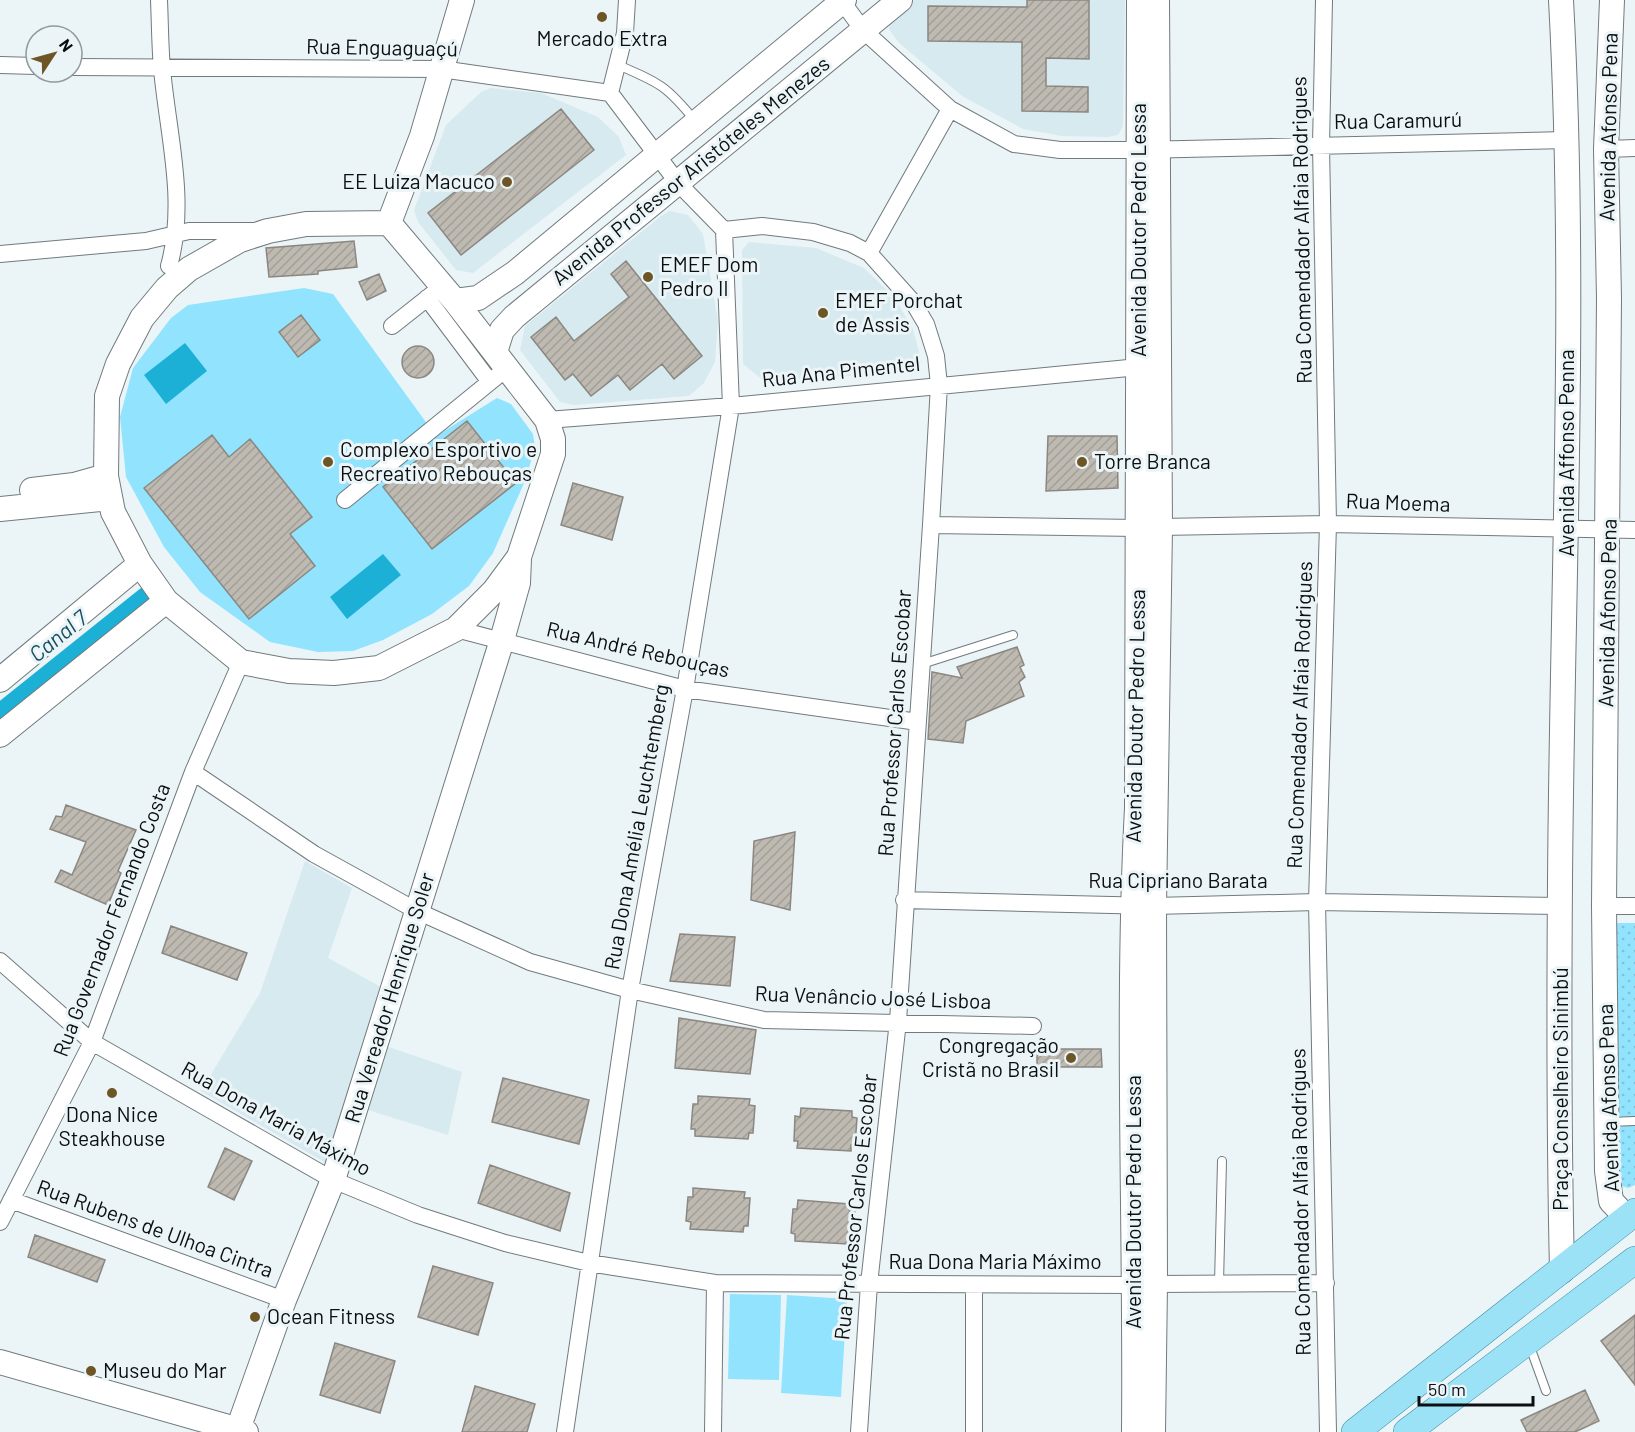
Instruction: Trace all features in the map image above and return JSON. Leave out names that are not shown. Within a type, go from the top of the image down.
[{"type":"main road","points":[[389,224],[422,136],[462,0]]},
{"type":"main road","name":"Avenida Professor Aristóteles Menezes","points":[[497,367],[502,330],[514,317],[900,0]]},
{"type":"main road","name":"Avenida Doutor Pedro Lessa","points":[[1139,0],[1149,150],[1149,528],[1143,906],[1146,1284],[1153,1432]]},
{"type":"main road","name":"Avenida Doutor Pedro Lessa","points":[[1149,528],[1139,367],[1157,0]]},
{"type":"main road","points":[[1545,0],[1563,41]]},
{"type":"main road","name":"Avenida Affonso Penna","points":[[1561,0],[1567,140],[1568,285],[1561,906]]},
{"type":"main road","name":"Avenida Afonso Pena","points":[[1612,0],[1606,149],[1609,298],[1609,531],[1604,906],[1608,1192],[1615,1207],[1631,1215]]},
{"type":"main road","points":[[1610,25],[1624,0]]},
{"type":"main road","name":"Avenida Professor Aristóteles Menezes","points":[[441,295],[478,298],[549,246],[842,1]]},
{"type":"main road","points":[[306,224],[389,224],[497,367],[547,420],[553,439],[553,454],[519,557],[494,591],[456,629],[379,668],[334,673],[301,672],[241,662],[166,601],[141,564],[113,512],[108,487],[108,396],[118,364],[142,318],[168,277],[214,253],[268,231],[306,224]]},
{"type":"main road","points":[[1568,285],[1578,295],[1588,299],[1609,298]]},
{"type":"main road","points":[[491,288],[514,317]]},
{"type":"main road","points":[[0,494],[74,485],[108,487]]},
{"type":"main road","points":[[0,510],[108,487]]},
{"type":"main road","name":"Rua Vereador Henrique Soler","points":[[240,1431],[284,1300],[333,1180],[502,640],[518,583],[519,557]]},
{"type":"main road","points":[[0,680],[141,564]]},
{"type":"main road","points":[[0,735],[166,601]]},
{"type":"main road","name":"Praça Conselheiro Sinimbú","points":[[1561,906],[1562,1271]]},
{"type":"main road","points":[[1354,1432],[1631,1215]]},
{"type":"main road","points":[[1419,1429],[1528,1341],[1635,1260]]},
{"type":"main road","name":"Avenida Doutor Pedro Lessa","points":[[1134,1432],[1146,1284]]},
{"type":"main road","points":[[0,1362],[240,1431]]},
{"type":"street","points":[[159,0],[162,69],[176,174],[169,240],[168,277]]},
{"type":"street","points":[[627,0],[625,33],[610,93],[678,183],[724,230]]},
{"type":"street","name":"Rua Comendador Alfaia Rodrigues","points":[[1324,0],[1322,144],[1328,524],[1317,902],[1328,1432]]},
{"type":"street","name":"Rua Caramurú","points":[[842,1],[863,30],[950,109],[1014,144],[1060,150],[1149,150],[1322,144],[1567,140]]},
{"type":"street","points":[[0,65],[24,66]]},
{"type":"street","name":"Rua Enguaguaçú","points":[[84,67],[441,69],[610,93]]},
{"type":"street","points":[[869,253],[950,109]]},
{"type":"street","points":[[1606,149],[1635,148]]},
{"type":"street","name":"Rua Professor Carlos Escobar","points":[[724,230],[762,226],[813,232],[850,243],[869,253],[914,302],[926,324],[936,357],[939,385],[931,525],[904,900],[898,1021],[869,1284],[859,1432]]},
{"type":"street","name":"Rua Dona Amélia Leuchtemberg","points":[[565,1432],[630,990],[685,688],[731,406],[724,230]]},
{"type":"street","points":[[0,254],[268,231]]},
{"type":"street","points":[[392,326],[441,295]]},
{"type":"street","points":[[345,500],[497,367]]},
{"type":"street","name":"Rua Ana Pimentel","points":[[547,420],[731,406],[1139,367]]},
{"type":"street","name":"Rua Moema","points":[[931,525],[1149,528],[1328,524],[1635,530]]},
{"type":"street","name":"Rua André Rebouças","points":[[456,629],[685,688],[918,722]]},
{"type":"street","name":"Rua Governador Fernando Costa","points":[[0,1222],[92,1042],[193,772],[241,662]]},
{"type":"street","name":"Rua Venâncio José Lisboa","points":[[193,772],[314,854],[417,911],[530,963],[630,990],[764,1020],[898,1021],[1033,1026]]},
{"type":"street","name":"Rua Cipriano Barata","points":[[904,900],[1143,906],[1317,902],[1561,906]]},
{"type":"street","points":[[1604,906],[1635,906]]},
{"type":"street","name":"Rua Dona Maria Máximo","points":[[0,961],[92,1042],[333,1180],[418,1215],[505,1243],[589,1263],[715,1283],[975,1285],[1326,1283]]},
{"type":"street","name":"Rua Rubens de Ulhoa Cintra","points":[[11,1200],[284,1300]]},
{"type":"street","points":[[713,1432],[715,1283]]},
{"type":"street","points":[[974,1432],[975,1285]]},
{"type":"lane","points":[[618,65],[659,82],[673,94],[697,124]]},
{"type":"lane","points":[[922,664],[1013,635]]},
{"type":"lane","points":[[1608,1122],[1635,1121]]},
{"type":"lane","points":[[1219,1284],[1222,1161]]},
{"type":"lane","points":[[1528,1341],[1546,1391]]},
{"type":"lane","points":[[1474,1394],[1490,1380],[1505,1359]]},
{"type":"lane","points":[[1419,1429],[1422,1432]]},
{"type":"shaded area","points":[[914,0],[1125,0],[1123,126],[1118,135],[1108,137],[1062,136],[1023,129],[962,96],[898,42],[889,29],[890,18]]},
{"type":"shaded area","name":"EE Luiza Macuco","points":[[491,88],[541,93],[598,117],[619,137],[626,155],[473,273],[456,270],[418,222],[414,210],[446,125],[481,92]]},
{"type":"shaded area","name":"EMEF Dom Pedro II","points":[[670,211],[688,215],[703,234],[718,321],[715,362],[704,383],[689,396],[574,405],[560,402],[520,350],[525,326]]},
{"type":"shaded area","name":"EMEF Porchat de Assis","points":[[749,242],[816,248],[864,268],[894,297],[913,329],[922,363],[915,372],[764,381],[743,364],[742,250]]},
{"type":"shaded area","name":"Complexo Esportivo e Recreativo Rebouças","points":[[304,288],[333,294],[436,436],[497,398],[511,404],[533,434],[535,448],[525,481],[493,553],[469,586],[432,614],[383,640],[353,651],[318,652],[270,642],[200,592],[164,547],[126,477],[120,417],[133,368],[171,318],[188,305]]},
{"type":"shaded area","points":[[185,343],[207,371],[166,404],[144,375]]},
{"type":"shaded area","points":[[383,554],[401,575],[347,619],[330,597]]},
{"type":"shaded area","points":[[305,861],[352,888],[328,958],[381,987],[326,1163],[201,1091],[260,993]]},
{"type":"shaded area","points":[[1616,923],[1635,923],[1635,1185],[1628,1188],[1622,1186],[1618,1179]]},
{"type":"shaded area","points":[[386,1046],[462,1072],[448,1135],[368,1110]]},
{"type":"shaded area","points":[[730,1294],[781,1295],[779,1380],[728,1379]]},
{"type":"shaded area","points":[[787,1295],[847,1299],[841,1397],[781,1393]]},
{"type":"building","points":[[1027,0],[1089,0],[1089,59],[1046,58],[1046,86],[1088,87],[1088,112],[1022,111],[1022,42],[928,41],[928,6],[1027,7]]},
{"type":"building","points":[[561,109],[594,150],[461,255],[428,213]]},
{"type":"building","points":[[354,241],[357,267],[318,271],[318,274],[269,277],[266,248]]},
{"type":"building","points":[[626,261],[702,356],[674,379],[662,364],[630,390],[618,375],[591,396],[573,374],[565,380],[531,337],[556,317],[574,341],[629,297],[611,274]]},
{"type":"building","points":[[379,274],[386,291],[367,300],[359,282]]},
{"type":"building","points":[[301,315],[320,340],[298,357],[279,332]]},
{"type":"building","points":[[418,346],[429,351],[434,362],[429,373],[418,378],[407,373],[402,362],[407,351]]},
{"type":"building","points":[[467,421],[516,483],[432,549],[383,487]]},
{"type":"building","points":[[212,435],[229,457],[250,439],[312,517],[290,534],[315,566],[249,619],[144,488]]},
{"type":"building","name":"Torre Branca","points":[[1048,436],[1117,436],[1118,488],[1046,491]]},
{"type":"building","points":[[573,483],[623,497],[612,540],[561,525]]},
{"type":"building","points":[[1017,647],[1024,665],[1020,667],[1025,677],[1019,682],[1024,696],[966,721],[963,743],[928,739],[932,672],[962,678],[957,667]]},
{"type":"building","points":[[66,805],[136,830],[118,871],[121,873],[108,905],[55,882],[61,870],[72,875],[86,842],[50,829],[56,816],[62,817]]},
{"type":"building","points":[[795,832],[790,910],[751,900],[754,841]]},
{"type":"building","points":[[171,926],[247,953],[237,980],[162,953]]},
{"type":"building","points":[[680,934],[735,937],[730,986],[670,981]]},
{"type":"building","points":[[679,1018],[756,1030],[750,1074],[675,1068]]},
{"type":"building","name":"Congregação Cristã no Brasil","points":[[1037,1049],[1101,1049],[1102,1067],[1037,1067]]},
{"type":"building","points":[[503,1078],[589,1100],[579,1144],[492,1122]]},
{"type":"building","points":[[698,1096],[750,1099],[749,1105],[755,1106],[753,1133],[749,1133],[748,1139],[695,1136],[695,1129],[691,1129],[693,1104],[698,1104]]},
{"type":"building","points":[[801,1108],[852,1111],[852,1117],[857,1118],[855,1145],[851,1145],[851,1151],[797,1148],[798,1141],[794,1141],[795,1116],[800,1117]]},
{"type":"building","points":[[225,1148],[252,1161],[234,1200],[208,1187]]},
{"type":"building","points":[[490,1165],[570,1193],[560,1231],[478,1203]]},
{"type":"building","points":[[693,1188],[745,1192],[744,1198],[750,1198],[748,1226],[744,1226],[743,1232],[690,1229],[691,1222],[686,1221],[688,1197],[693,1197]]},
{"type":"building","points":[[798,1200],[849,1204],[849,1210],[855,1210],[853,1238],[848,1238],[848,1244],[795,1241],[795,1234],[791,1233],[793,1209],[797,1209]]},
{"type":"building","points":[[35,1235],[105,1260],[97,1282],[28,1257]]},
{"type":"building","points":[[433,1266],[493,1283],[478,1335],[418,1317]]},
{"type":"building","points":[[1635,1315],[1635,1385],[1601,1341]]},
{"type":"building","points":[[335,1343],[395,1361],[380,1413],[320,1395]]},
{"type":"building","points":[[475,1386],[535,1404],[527,1432],[462,1432]]},
{"type":"building","points":[[1585,1390],[1599,1421],[1575,1432],[1527,1432],[1521,1420]]},
{"type":"waterway","name":"Canal 7","points":[[0,711],[145,595]]},
{"type":"place","name":"Mercado Extra","points":[[602,17]]},
{"type":"place","name":"EE Luiza Macuco","points":[[507,182]]},
{"type":"place","name":"EMEF Dom Pedro II","points":[[648,277]]},
{"type":"place","name":"EMEF Porchat de Assis","points":[[823,313]]},
{"type":"place","name":"Complexo Esportivo e Recreativo Rebouças","points":[[328,462]]},
{"type":"place","name":"Torre Branca","points":[[1082,462]]},
{"type":"place","name":"Congregação Cristã no Brasil","points":[[1071,1058]]},
{"type":"place","name":"Dona Nice Steakhouse","points":[[112,1093]]},
{"type":"place","name":"Ocean Fitness","points":[[255,1317]]},
{"type":"place","name":"Museu do Mar","points":[[91,1371]]}]
